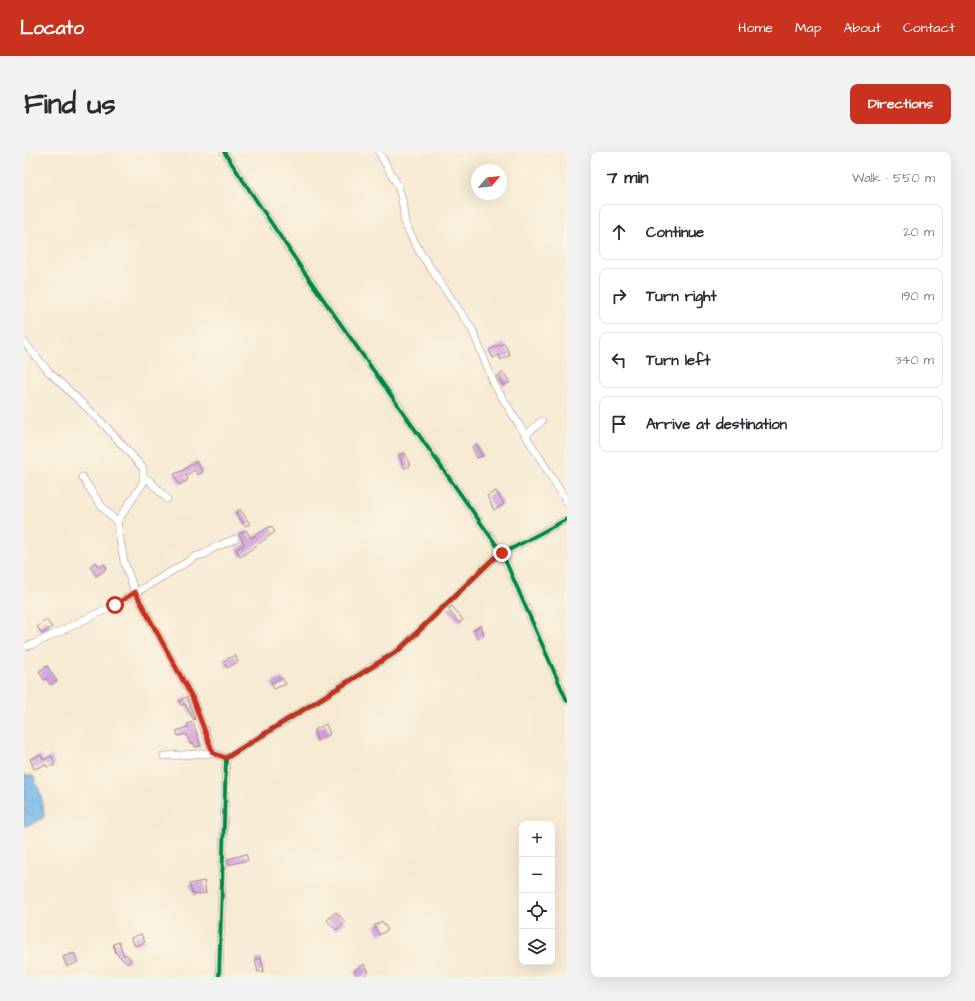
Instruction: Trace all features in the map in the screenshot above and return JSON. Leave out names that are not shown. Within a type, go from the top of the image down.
[{"type":"street","points":[[224,152],[302,269],[502,553],[567,701]]},
{"type":"street","points":[[379,152],[398,186],[402,199],[405,224],[421,254],[472,329],[495,386],[567,502]]},
{"type":"street","points":[[24,342],[49,372],[114,435],[143,468],[143,483],[117,522]]},
{"type":"street","points":[[526,435],[542,421]]},
{"type":"street","points":[[82,477],[103,508],[117,522],[124,562],[135,592],[192,697],[213,753]]},
{"type":"street","points":[[144,477],[150,481],[167,499]]},
{"type":"street","points":[[226,758],[399,650],[494,558],[567,519]]},
{"type":"street","points":[[24,647],[34,644],[115,605],[197,556],[205,554],[210,549],[224,545],[235,539]]},
{"type":"street","points":[[164,756],[213,753],[226,758]]},
{"type":"street","points":[[219,977],[226,758]]},
{"type":"water","points":[[24,775],[33,776],[41,796],[44,817],[33,824],[24,826]]},
{"type":"building","points":[[504,343],[510,355],[501,360],[499,355],[493,358],[489,350]]},
{"type":"building","points":[[503,372],[510,382],[503,386],[497,377]]},
{"type":"building","points":[[477,444],[483,456],[477,458],[472,447]]},
{"type":"building","points":[[405,453],[410,466],[404,468],[399,455]]},
{"type":"building","points":[[196,461],[203,472],[198,475],[194,470],[186,476],[188,480],[179,485],[174,474],[182,471]]},
{"type":"building","points":[[496,491],[504,504],[494,510],[487,496]]},
{"type":"building","points":[[240,509],[250,524],[245,526],[236,513]]},
{"type":"building","points":[[271,526],[275,532],[240,557],[236,549],[244,545],[244,543],[239,534],[246,530],[251,538]]},
{"type":"building","points":[[96,562],[99,567],[104,564],[107,569],[96,576],[90,566]]},
{"type":"building","points":[[452,606],[463,620],[459,623],[448,609]]},
{"type":"building","points":[[46,620],[52,627],[42,634],[37,627]]},
{"type":"building","points":[[481,625],[484,635],[478,639],[473,630]]},
{"type":"building","points":[[235,655],[238,662],[227,668],[223,661]]},
{"type":"building","points":[[47,666],[57,681],[50,685],[47,679],[44,680],[39,671]]},
{"type":"building","points":[[282,678],[286,684],[274,689],[271,683]]},
{"type":"building","points":[[186,697],[195,719],[194,720],[185,704],[181,705],[179,701]]},
{"type":"building","points":[[193,722],[201,746],[195,747],[194,743],[190,744],[186,734],[178,736],[176,731],[188,727],[187,724]]},
{"type":"building","points":[[326,724],[330,734],[317,741],[314,730]]},
{"type":"building","points":[[41,755],[43,760],[52,756],[55,765],[47,767],[46,765],[34,769],[30,759]]},
{"type":"building","points":[[246,854],[248,860],[228,865],[228,859]]},
{"type":"building","points":[[204,881],[206,893],[193,895],[189,884]]},
{"type":"building","points":[[336,912],[345,922],[336,930],[327,920]]},
{"type":"building","points":[[382,921],[388,930],[379,935],[374,926]]},
{"type":"building","points":[[141,934],[145,942],[135,946],[131,938]]},
{"type":"building","points":[[119,942],[124,956],[126,954],[131,960],[127,964],[116,953],[113,944]]},
{"type":"building","points":[[74,953],[78,962],[67,967],[63,957]]},
{"type":"building","points":[[261,958],[264,971],[258,972],[255,959]]},
{"type":"building","points":[[364,964],[369,972],[362,977],[358,977],[354,971]]},
{"type":"cycle path","points":[[224,152],[302,269],[502,553],[567,701]]},
{"type":"cycle path","points":[[219,977],[226,758],[399,650],[494,558],[567,519]]},
{"type":"route","points":[[115,605],[135,592],[192,697],[213,753],[226,758],[399,650],[494,558],[502,553]]}]
